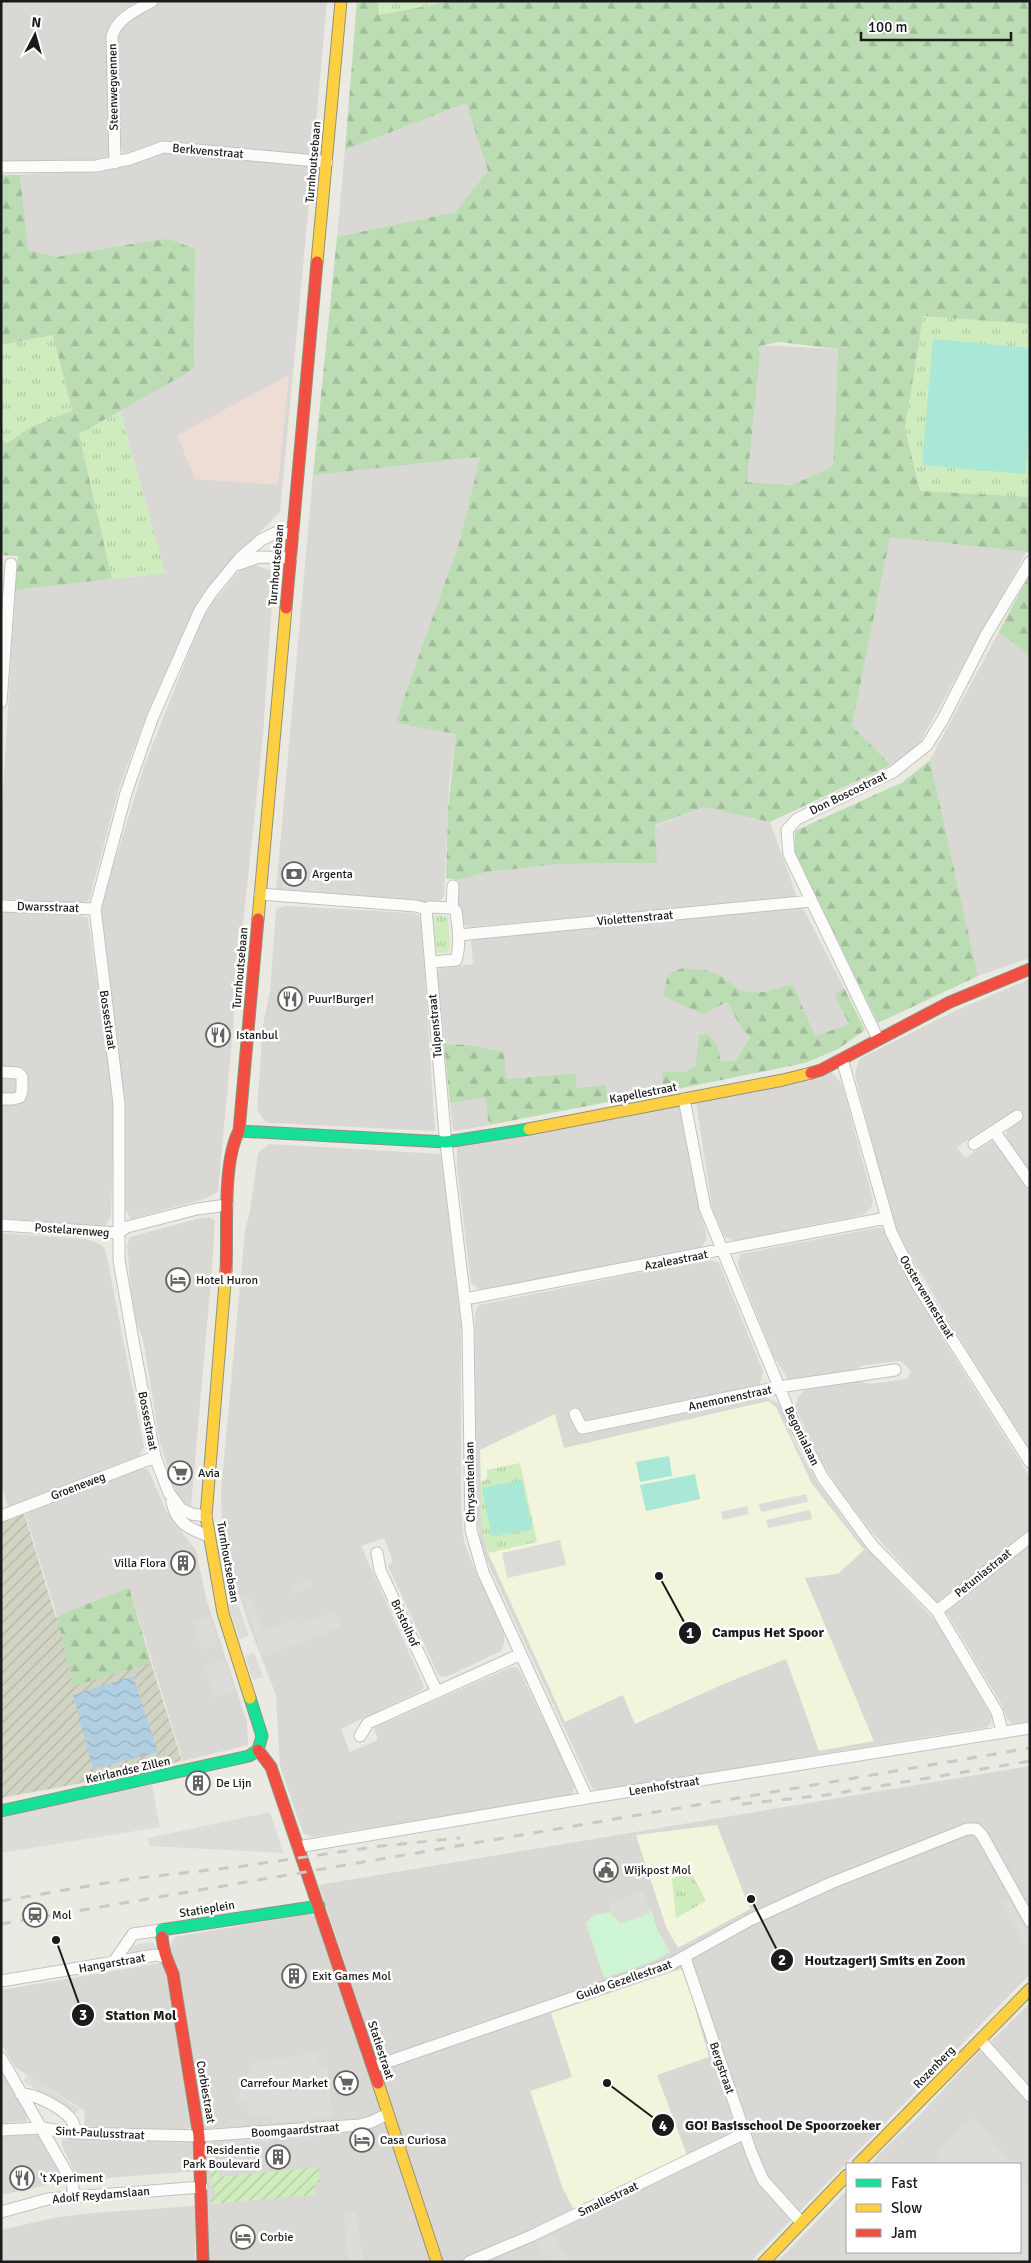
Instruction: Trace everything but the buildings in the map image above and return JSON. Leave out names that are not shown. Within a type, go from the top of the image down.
[{"type":"main road","name":"Turnhoutsebaan","points":[[258,1750],[262,1736],[223,1613],[209,1536],[206,1516],[208,1461],[226,1267],[225,1229],[232,1145],[238,1131],[341,1]]},
{"type":"main road","name":"Kapellestraat","points":[[238,1131],[446,1142],[508,1133],[808,1075],[950,1002],[1030,969]]},
{"type":"main road","name":"Turnhoutsebaan","points":[[238,1131],[244,1140],[244,1151]]},
{"type":"main road","name":"Turnhoutsebaan","points":[[226,1267],[230,1261],[239,1200]]},
{"type":"main road","name":"Keirlandse Zillen","points":[[1,1811],[249,1756],[258,1750]]},
{"type":"main road","points":[[258,1750],[271,1767],[298,1847]]},
{"type":"main road","name":"Statiestraat","points":[[298,1847],[437,2262]]},
{"type":"main road","name":"Statieplein","points":[[161,1930],[319,1906]]},
{"type":"main road","name":"Corbiestraat","points":[[161,1930],[164,1957],[168,1961],[172,1974],[199,2136],[203,2262]]},
{"type":"main road","name":"Rozenberg","points":[[859,2163],[1030,1989]]},
{"type":"main road","points":[[764,2262],[846,2177]]},
{"type":"street","name":"Steenwegvennen","points":[[116,163],[112,36],[115,26],[122,18],[152,1]]},
{"type":"street","name":"Berkvenstraat","points":[[1,167],[66,168],[116,163],[163,147],[327,162]]},
{"type":"street","name":"Bossestraat","points":[[206,1516],[192,1514],[181,1509],[172,1498],[155,1457],[118,1260],[119,1104],[94,909],[117,822],[152,719],[200,610],[240,558],[261,540],[275,533],[293,534]]},
{"type":"street","name":"Bossestraat","points":[[235,566],[259,557],[291,558]]},
{"type":"street","name":"Don Boscostraat","points":[[878,1039],[789,854],[787,830],[797,818],[893,772],[927,744],[943,719],[986,635],[1030,562]]},
{"type":"street","points":[[1,702],[11,564]]},
{"type":"street","points":[[452,908],[453,886]]},
{"type":"street","points":[[260,894],[416,906],[426,909],[429,907],[452,908],[456,911],[459,935],[459,951],[456,960],[431,962]]},
{"type":"street","name":"Violettenstraat","points":[[459,935],[812,901]]},
{"type":"street","name":"Dwarsstraat","points":[[1,906],[94,909]]},
{"type":"street","name":"Tulpenstraat","points":[[426,909],[428,956],[431,962],[446,1142]]},
{"type":"street","name":"Oostervennestraat","points":[[842,1059],[890,1232],[918,1286],[1030,1462]]},
{"type":"street","points":[[1,1072],[18,1073],[22,1077],[22,1091],[20,1097],[1,1099]]},
{"type":"street","name":"Begonialaan","points":[[684,1098],[700,1188],[708,1215],[779,1387],[812,1459],[837,1498],[872,1545],[938,1611],[997,1712],[1002,1731]]},
{"type":"street","points":[[974,1144],[1018,1116]]},
{"type":"street","points":[[994,1131],[1030,1182]]},
{"type":"street","name":"Chrysantenlaan","points":[[446,1142],[468,1328],[471,1530],[483,1572],[587,1798]]},
{"type":"street","name":"Postelarenweg","points":[[1,1225],[118,1233],[127,1227],[197,1209],[227,1205]]},
{"type":"street","name":"Azaleastraat","points":[[465,1299],[723,1251],[886,1218]]},
{"type":"street","name":"Anemonenstraat","points":[[575,1414],[582,1428],[779,1387],[895,1370]]},
{"type":"street","name":"Groeneweg","points":[[1,1516],[155,1457]]},
{"type":"street","name":"Bossestraat","points":[[172,1498],[172,1506],[190,1530],[209,1536]]},
{"type":"street","name":"Petuniastraat","points":[[938,1611],[1030,1537]]},
{"type":"street","name":"Bristolhof","points":[[378,1553],[380,1570],[437,1692]]},
{"type":"street","points":[[360,1736],[368,1723],[521,1654]]},
{"type":"street","name":"Leenhofstraat","points":[[298,1847],[587,1798],[1030,1728]]},
{"type":"street","name":"Guido Gezellestraat","points":[[373,2067],[685,1958],[696,1948],[722,1934],[832,1884],[967,1829],[976,1829],[982,1835],[1030,1921]]},
{"type":"street","name":"Statieplein","points":[[114,1962],[133,1934],[161,1930]]},
{"type":"street","name":"Hangarstraat","points":[[1,1982],[156,1955],[164,1957]]},
{"type":"street","name":"Bergstraat","points":[[685,1958],[763,2180],[801,2222]]},
{"type":"street","points":[[980,2040],[1030,2096]]},
{"type":"street","points":[[1,2058],[72,2182],[74,2196]]},
{"type":"street","points":[[21,2094],[30,2093],[71,2118],[76,2133]]},
{"type":"street","name":"Boomgaardstraat","points":[[199,2136],[360,2125],[388,2114]]},
{"type":"street","name":"Sint-Paulusstraat","points":[[1,2130],[42,2128],[76,2133],[199,2136]]},
{"type":"street","name":"Smallestraat","points":[[469,2262],[531,2236],[745,2133]]},
{"type":"street","name":"Adolf Reydamslaan","points":[[1,2212],[32,2202],[74,2196],[202,2187]]},
{"type":"shaded area","points":[[1,1],[141,1],[120,13],[111,23],[108,30],[110,155],[105,160],[82,165],[1,162]]},
{"type":"shaded area","points":[[162,1],[327,1],[313,156],[159,145],[129,154],[123,153],[119,143],[116,40],[119,31],[127,21]]},
{"type":"shaded area","points":[[466,103],[488,171],[455,212],[337,237],[345,150]]},
{"type":"shaded area","points":[[159,152],[307,165],[312,170],[280,512],[221,571],[203,594],[194,610],[148,711],[119,788],[89,900],[83,903],[1,899],[1,826],[15,590],[165,573],[120,410],[194,369],[195,249],[142,242],[56,257],[27,250],[20,175],[113,168]]},
{"type":"shaded area","points":[[933,339],[1030,348],[1030,421],[1025,474],[922,465]]},
{"type":"shaded area","points":[[759,345],[838,349],[833,466],[792,485],[747,482],[760,356]]},
{"type":"shaded area","points":[[289,375],[278,485],[195,479],[177,435]]},
{"type":"shaded area","points":[[480,457],[460,540],[395,723],[456,734],[449,787],[444,896],[441,900],[430,903],[276,891],[313,475]]},
{"type":"shaded area","points":[[890,536],[1027,551],[916,749],[891,765],[852,726]]},
{"type":"shaded area","points":[[252,564],[274,572],[263,735],[239,963],[218,1192],[204,1199],[131,1219],[124,1207],[125,1107],[101,911],[106,889],[144,767],[202,619],[213,602],[241,569]]},
{"type":"shaded area","points":[[999,632],[1030,656],[1030,958],[978,976],[930,760]]},
{"type":"shaded area","points":[[704,807],[770,822],[797,897],[469,927],[459,922],[458,880],[487,872],[558,864],[656,863],[655,826]]},
{"type":"shaded area","points":[[283,879],[320,882],[319,894],[282,891]]},
{"type":"shaded area","points":[[287,906],[414,913],[421,917],[435,1131],[270,1123],[265,1121],[257,1110],[263,1025],[270,991],[276,911],[277,908]]},
{"type":"shaded area","points":[[803,908],[844,988],[834,994],[849,1024],[815,1036],[793,985],[764,992],[741,991],[720,975],[663,996],[676,1001],[727,1001],[742,1029],[750,1036],[736,1060],[720,1062],[717,1045],[708,1034],[696,1065],[685,1072],[662,1073],[663,1092],[608,1102],[606,1085],[576,1088],[576,1073],[505,1079],[468,1045],[444,1044],[437,969],[473,964],[471,939]]},
{"type":"shaded area","points":[[1,911],[76,914],[88,918],[114,1104],[111,1216],[105,1226],[1,1218]]},
{"type":"shaded area","points":[[1030,979],[1030,1173],[1006,1136],[1009,1126],[1022,1118],[1023,1114],[1019,1110],[1014,1110],[957,1147],[965,1158],[992,1141],[996,1143],[1030,1192],[1030,1450],[958,1336],[899,1236],[884,1190],[855,1075],[859,1059],[957,1010]]},
{"type":"shaded area","points":[[832,1072],[842,1084],[873,1200],[871,1208],[863,1215],[734,1241],[724,1236],[712,1207],[696,1102]]},
{"type":"shaded area","points":[[485,1098],[489,1125],[453,1130],[450,1103]]},
{"type":"shaded area","points":[[679,1105],[700,1213],[706,1232],[706,1241],[701,1247],[491,1289],[479,1289],[471,1283],[457,1167],[457,1145]]},
{"type":"shaded area","points":[[269,1144],[441,1154],[461,1325],[461,1511],[464,1542],[504,1633],[504,1643],[501,1651],[448,1676],[442,1677],[438,1674],[388,1566],[393,1562],[384,1538],[361,1546],[424,1686],[422,1690],[341,1729],[350,1752],[378,1740],[374,1728],[511,1667],[518,1668],[573,1780],[575,1786],[572,1794],[566,1797],[312,1837],[303,1833],[280,1766],[276,1695],[250,1628],[223,1544],[222,1529],[221,1492],[245,1231],[250,1212],[258,1153]]},
{"type":"shaded area","points":[[209,1217],[215,1220],[212,1269],[191,1506],[184,1507],[173,1485],[160,1443],[143,1339],[133,1313],[127,1245],[130,1237]]},
{"type":"shaded area","points":[[882,1228],[943,1339],[1030,1477],[1030,1721],[1013,1724],[1008,1720],[1001,1703],[948,1615],[872,1532],[841,1492],[822,1462],[795,1407],[798,1398],[804,1390],[858,1381],[869,1384],[907,1379],[911,1371],[901,1361],[864,1365],[851,1371],[788,1379],[774,1357],[740,1272],[738,1261],[741,1254]]},
{"type":"shaded area","points":[[1,1233],[87,1239],[102,1245],[106,1252],[144,1447],[139,1456],[8,1507],[1,1481]]},
{"type":"shaded area","points":[[707,1259],[719,1263],[763,1371],[760,1385],[766,1397],[779,1404],[793,1439],[817,1482],[861,1542],[937,1623],[991,1715],[991,1722],[987,1727],[599,1791],[592,1788],[482,1550],[476,1511],[475,1313],[479,1305]]},
{"type":"shaded area","points":[[768,1401],[776,1407],[812,1484],[864,1550],[838,1574],[805,1578],[874,1741],[819,1751],[786,1659],[719,1686],[635,1724],[623,1695],[565,1722],[488,1553],[482,1531],[480,1450],[555,1414],[564,1448]]},
{"type":"shaded area","points":[[669,1456],[672,1476],[640,1482],[636,1462]]},
{"type":"shaded area","points":[[136,1468],[148,1469],[166,1511],[196,1550],[206,1598],[247,1722],[248,1745],[183,1761],[129,1587],[57,1616],[25,1513]]},
{"type":"shaded area","points":[[695,1474],[700,1499],[646,1511],[640,1485]]},
{"type":"shaded area","points":[[522,1480],[532,1529],[492,1537],[482,1488]]},
{"type":"shaded area","points":[[806,1494],[808,1502],[761,1512],[759,1504]]},
{"type":"shaded area","points":[[747,1506],[749,1514],[723,1520],[721,1512]]},
{"type":"shaded area","points":[[810,1510],[812,1519],[768,1528],[766,1520]]},
{"type":"shaded area","points":[[24,1513],[56,1618],[128,1590],[182,1761],[77,1784],[1,1798],[1,1522]]},
{"type":"shaded area","points":[[560,1540],[566,1565],[507,1578],[502,1553]]},
{"type":"shaded area","points":[[309,1579],[312,1586],[294,1594],[291,1587]]},
{"type":"shaded area","points":[[251,1597],[263,1631],[292,1620],[296,1626],[335,1611],[341,1627],[263,1657],[243,1599]]},
{"type":"shaded area","points":[[236,1599],[249,1636],[240,1639],[227,1602]]},
{"type":"shaded area","points":[[210,1617],[219,1646],[201,1650],[194,1622]]},
{"type":"shaded area","points":[[254,1653],[263,1677],[253,1680],[245,1656]]},
{"type":"shaded area","points":[[225,1661],[235,1691],[213,1697],[204,1666]]},
{"type":"shaded area","points":[[1030,1766],[1030,1974],[750,2262],[441,2262],[378,2074],[383,2058],[375,2054],[319,1885]]},
{"type":"shaded area","points":[[152,1785],[160,1827],[1,1853],[1,1816]]},
{"type":"shaded area","points":[[270,1812],[283,1853],[150,1846],[148,1838]]},
{"type":"shaded area","points":[[717,1825],[750,1909],[678,1948],[666,1927],[636,1835]]},
{"type":"shaded area","points":[[643,1892],[650,1914],[620,1923],[610,1912],[613,1902]]},
{"type":"shaded area","points":[[1009,1900],[1030,1934],[1030,1953],[1002,1904]]},
{"type":"shaded area","points":[[309,1914],[317,1917],[383,2112],[374,2117],[354,2121],[238,2130],[229,2127],[205,2129],[170,1947],[175,1937]]},
{"type":"shaded area","points":[[152,1942],[159,1952],[133,1956],[130,1950],[134,1945]]},
{"type":"shaded area","points":[[160,1963],[165,1964],[194,2125],[185,2130],[174,2131],[84,2126],[85,2111],[15,2067],[1,2043],[1,1990]]},
{"type":"shaded area","points":[[681,1969],[685,1973],[709,2057],[657,2075],[687,2155],[574,2210],[563,2189],[530,2091],[572,2077],[551,2013]]},
{"type":"shaded area","points":[[1030,2003],[1030,2089],[992,2045],[991,2041]]},
{"type":"shaded area","points":[[980,2051],[984,2052],[991,2059],[1030,2103],[1030,2262],[777,2262],[846,2191],[846,2253],[1021,2253],[1021,2163],[873,2163],[880,2153],[913,2122]]},
{"type":"shaded area","points":[[322,2053],[323,2058],[315,2060],[319,2066],[327,2066],[332,2117],[272,2122],[271,2115],[249,2117],[246,2102],[235,2102],[253,2062]]},
{"type":"shaded area","points":[[1,2067],[29,2115],[26,2121],[1,2123]]},
{"type":"shaded area","points":[[28,2074],[79,2109],[74,2115],[23,2081]]},
{"type":"shaded area","points":[[974,2118],[1011,2163],[934,2163],[941,2156],[937,2151]]},
{"type":"shaded area","points":[[388,2124],[434,2262],[206,2262],[206,2144],[215,2141],[221,2144],[319,2136],[323,2133]]},
{"type":"shaded area","points":[[324,2132],[319,2136],[221,2144],[215,2141]]},
{"type":"shaded area","points":[[39,2134],[60,2172],[61,2182],[1,2195],[1,2135]]},
{"type":"shaded area","points":[[62,2139],[192,2142],[198,2171],[81,2180],[76,2175],[62,2146]]},
{"type":"shaded area","points":[[1021,2175],[1030,2187],[1030,2262],[1013,2262],[1010,2259],[1008,2262],[1001,2262],[993,2253],[1021,2253]]},
{"type":"shaded area","points":[[195,2206],[195,2262],[1,2262],[1,2230],[53,2218],[92,2213]]},
{"type":"shaded area","points":[[356,2212],[364,2262],[348,2262],[344,2215]]},
{"type":"shaded area","points":[[554,2234],[561,2249],[573,2262],[548,2262],[536,2243]]},
{"type":"green space","points":[[357,1],[378,1],[379,15],[453,1],[1030,1],[1030,324],[923,316],[905,428],[920,491],[1030,497],[1030,552],[890,537],[852,726],[891,765],[770,822],[704,807],[655,825],[657,863],[558,864],[487,872],[458,880],[446,878],[448,810],[456,734],[395,723],[460,540],[480,457],[313,475],[337,237],[455,212],[488,171],[466,103],[345,150]],"holes":[[[779,342],[838,349],[833,466],[792,485],[747,482],[760,356],[759,346]]]},
{"type":"green space","points":[[378,1],[453,1],[379,15]]},
{"type":"green space","points":[[1,175],[20,175],[28,250],[56,257],[169,239],[195,249],[194,369],[79,434],[112,579],[15,590],[18,556],[1,555],[1,440],[7,443],[31,427],[72,411],[53,335],[1,345]]},
{"type":"green space","points":[[922,316],[1030,324],[1030,497],[920,491],[905,428]]},
{"type":"green space","points":[[53,335],[72,412],[31,427],[7,444],[1,440],[1,345]]},
{"type":"green space","points":[[120,410],[165,573],[112,579],[79,434]]},
{"type":"green space","points":[[1030,573],[1030,656],[999,632]]},
{"type":"green space","points":[[930,760],[978,976],[878,1023],[795,854],[795,831],[903,782]]},
{"type":"green space","points":[[436,915],[448,917],[450,949],[448,953],[436,952],[433,917]]},
{"type":"green space","points":[[683,968],[705,970],[720,975],[741,991],[764,992],[793,984],[815,1036],[849,1024],[834,994],[844,988],[865,1030],[838,1049],[805,1063],[663,1092],[662,1072],[685,1072],[696,1065],[699,1035],[708,1034],[717,1045],[721,1062],[736,1060],[750,1037],[742,1029],[727,1002],[703,1014],[663,996],[668,974]]},
{"type":"green space","points":[[444,1044],[468,1045],[504,1052],[506,1079],[576,1073],[576,1088],[606,1085],[608,1102],[489,1125],[485,1098],[450,1103]]},
{"type":"green space","points":[[520,1463],[537,1542],[488,1553],[482,1531],[481,1482],[487,1479],[487,1470]]},
{"type":"green space","points":[[129,1587],[151,1663],[73,1686],[57,1616]]},
{"type":"green space","points":[[691,1872],[706,1901],[676,1918],[672,1878]]},
{"type":"green space","points":[[647,1907],[651,1909],[658,1931],[670,1952],[654,1961],[604,1978],[586,1923],[594,1915],[610,1912],[620,1923],[649,1914]]},
{"type":"green space","points":[[217,2149],[219,2177],[319,2167],[320,2182],[314,2183],[315,2195],[211,2204],[211,2198],[216,2197],[215,2188],[211,2188],[210,2154]]},
{"type":"water","points":[[133,1676],[158,1752],[93,1769],[73,1695]]},
{"type":"railway","points":[[1,1924],[1030,1748]]},
{"type":"railway","points":[[742,1804],[826,1795],[1030,1761]]},
{"type":"railway","points":[[1,1901],[129,1879],[236,1867],[381,1846],[460,1838]]},
{"type":"traffic: fast","points":[[239,1131],[446,1142],[529,1129]]},
{"type":"traffic: fast","points":[[1,1811],[249,1756],[258,1750],[262,1736],[250,1698]]},
{"type":"traffic: fast","points":[[162,1937],[161,1930],[319,1906]]},
{"type":"traffic: slow","points":[[317,262],[341,1]]},
{"type":"traffic: slow","points":[[258,919],[286,608]]},
{"type":"traffic: slow","points":[[529,1129],[811,1073]]},
{"type":"traffic: slow","points":[[226,1270],[206,1516],[223,1613],[250,1698]]},
{"type":"traffic: slow","points":[[859,2163],[1030,1989]]},
{"type":"traffic: slow","points":[[378,2083],[437,2262]]},
{"type":"traffic: slow","points":[[764,2262],[846,2176]]},
{"type":"traffic: jam","points":[[286,608],[317,262]]},
{"type":"traffic: jam","points":[[226,1270],[228,1179],[230,1161],[239,1131],[258,919]]},
{"type":"traffic: jam","points":[[811,1073],[821,1070],[950,1002],[1030,969]]},
{"type":"traffic: jam","points":[[258,1750],[271,1767],[378,2083]]},
{"type":"traffic: jam","points":[[162,1937],[173,1974],[199,2136],[203,2262]]},
{"type":"place","name":"Argenta","points":[[294,874]]},
{"type":"place","name":"Puur!Burger!","points":[[290,999]]},
{"type":"place","name":"Istanbul","points":[[218,1035]]},
{"type":"place","name":"Hotel Huron","points":[[178,1280]]},
{"type":"place","name":"Avia","points":[[180,1473]]},
{"type":"place","name":"Villa Flora","points":[[183,1563]]},
{"type":"place","name":"Campus Het Spoor","points":[[659,1576]]},
{"type":"place","name":"De Lijn","points":[[198,1783]]},
{"type":"place","name":"Wijkpost Mol","points":[[606,1870]]},
{"type":"place","name":"Houtzagerij Smits en Zoon","points":[[751,1899]]},
{"type":"place","name":"Mol","points":[[35,1915]]},
{"type":"place","name":"Station Mol","points":[[56,1940]]},
{"type":"place","name":"Exit Games Mol","points":[[294,1976]]},
{"type":"place","name":"Carrefour Market","points":[[346,2083]]},
{"type":"place","name":"GO! Basisschool De Spoorzoeker","points":[[607,2083]]},
{"type":"place","name":"Casa Curiosa","points":[[362,2140]]},
{"type":"place","name":"Residentie Park Boulevard","points":[[278,2157]]},
{"type":"place","name":"'t Xperiment","points":[[22,2178]]},
{"type":"place","name":"Corbie","points":[[243,2237]]}]
